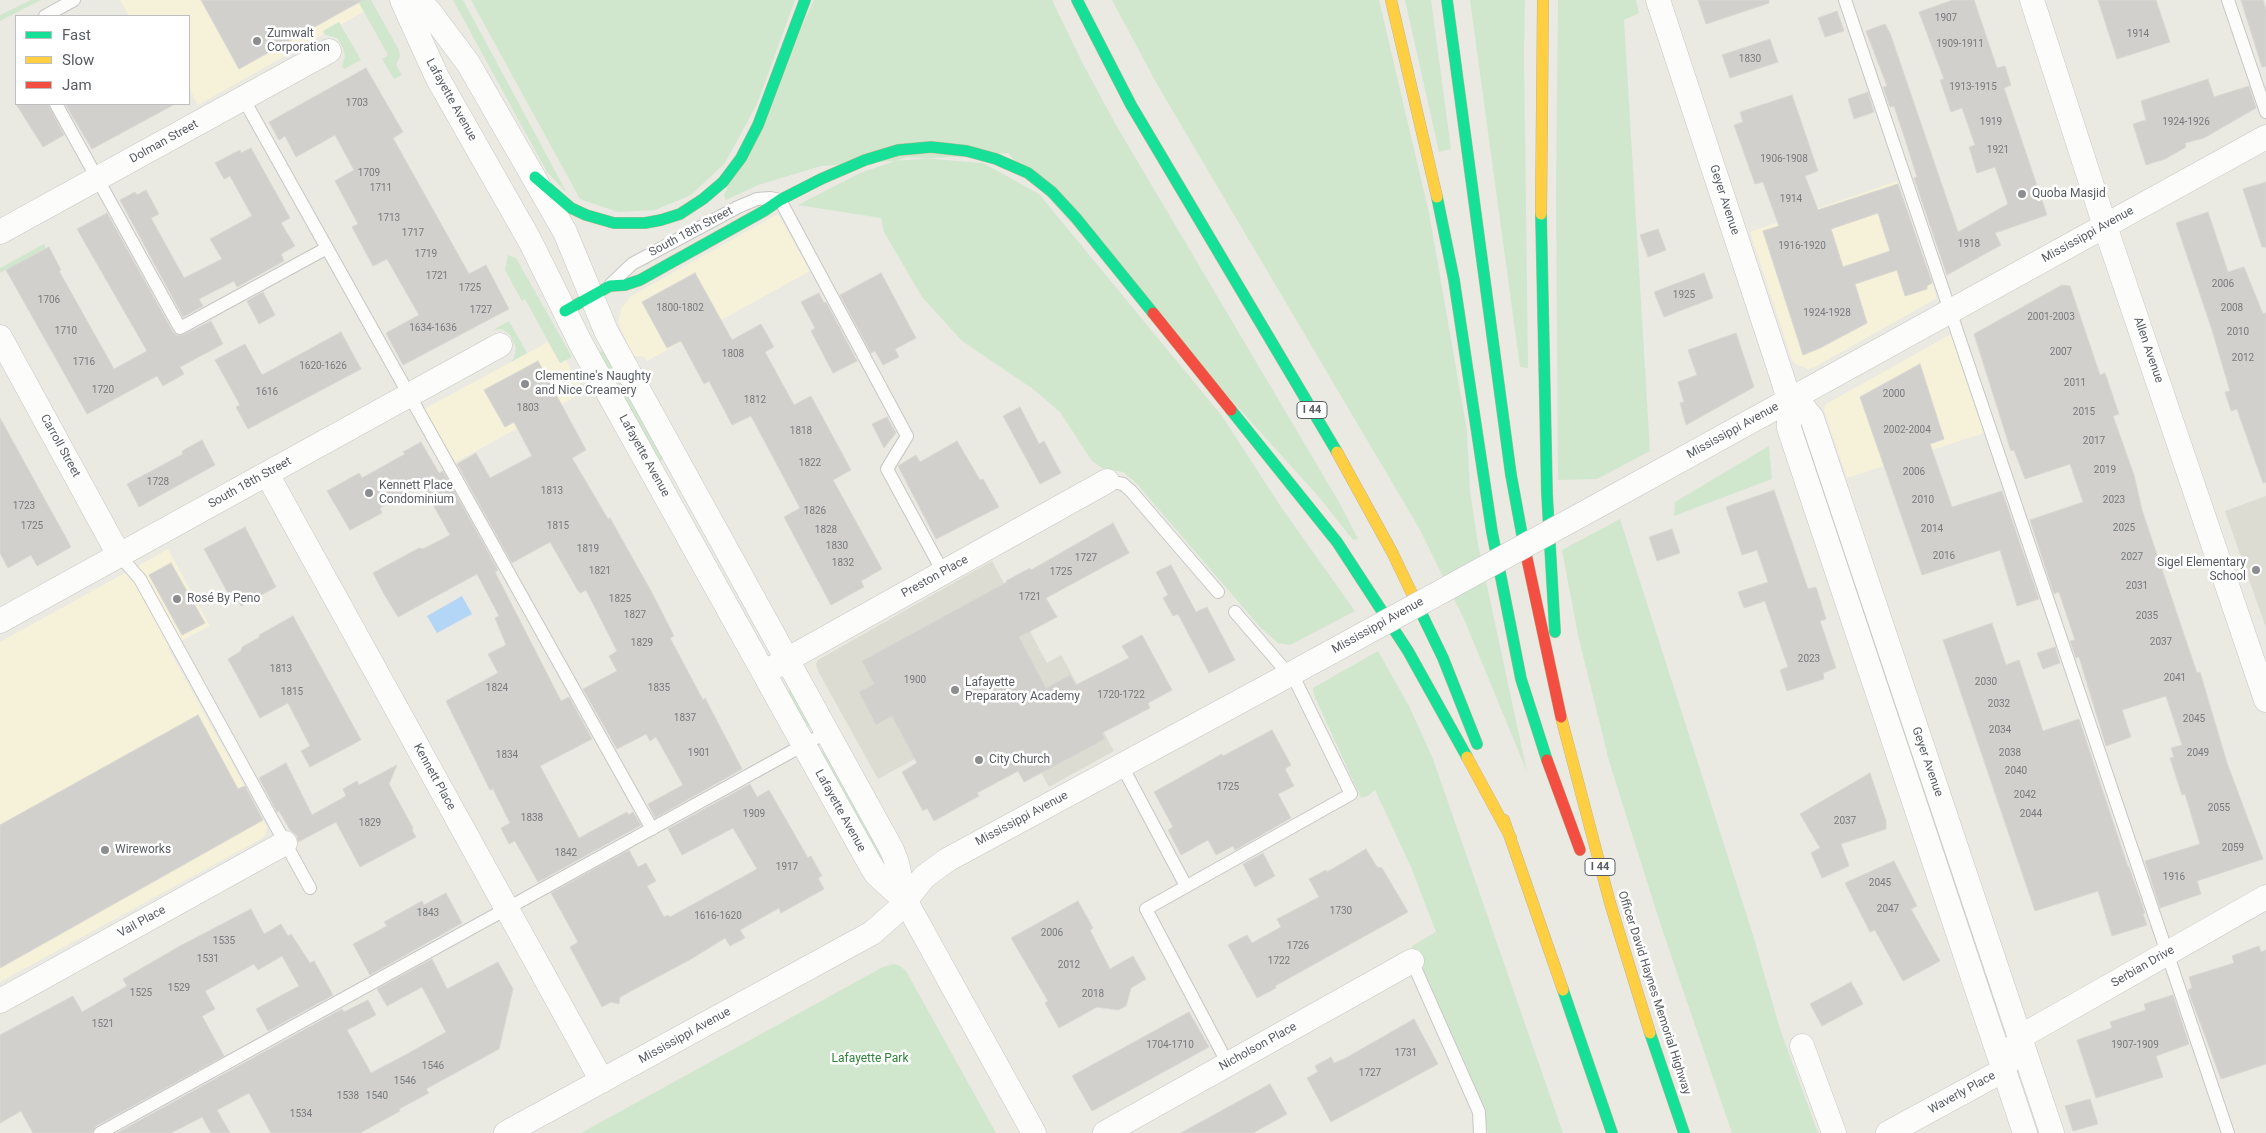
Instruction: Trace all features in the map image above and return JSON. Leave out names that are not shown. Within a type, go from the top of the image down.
[{"type":"highway","points":[[534,177],[571,208],[586,215],[614,223],[645,223],[661,220],[680,214],[703,199],[724,182],[741,158],[758,125],[805,0]]},
{"type":"highway","name":"I 44","points":[[1077,0],[1132,105],[1339,455],[1392,552],[1442,658],[1483,760],[1612,1133]]},
{"type":"highway","points":[[1391,0],[1454,280],[1492,532],[1521,679],[1558,794],[1584,859]]},
{"type":"highway","name":"I 44","points":[[1447,0],[1511,475],[1530,579],[1560,716]]},
{"type":"highway","points":[[1543,0],[1541,155],[1543,369],[1547,494],[1560,716]]},
{"type":"highway","points":[[565,311],[600,291],[640,280],[764,212],[780,200],[866,160],[898,150],[932,147],[967,151],[996,159],[1028,173],[1052,192],[1082,225],[1337,542],[1408,651],[1511,838]]},
{"type":"highway","name":"Officer David Haynes Memorial Highway","points":[[1560,716],[1610,903],[1645,1017],[1684,1133]]},
{"type":"highway","points":[[1591,878],[1645,1017]]},
{"type":"street","name":"Lafayette Avenue","points":[[402,0],[437,77],[530,241],[565,311],[870,864],[877,875],[905,900]]},
{"type":"street","name":"Lafayette Avenue","points":[[418,0],[429,10],[468,63],[600,291],[613,346],[892,850],[898,863],[905,900],[1034,1133]]},
{"type":"street","name":"Geyer Avenue","points":[[1658,0],[1789,400],[1789,428],[2025,1133]]},
{"type":"street","name":"Allen Avenue","points":[[2032,0],[2105,226],[2266,700]]},
{"type":"street","name":"Dolman Street","points":[[0,232],[329,51]]},
{"type":"street","name":"Mississippi Avenue","points":[[506,1133],[872,933],[886,922],[924,877],[942,863],[1599,505],[2266,137]]},
{"type":"street","name":"Carroll Street","points":[[0,337],[119,555]]},
{"type":"street","name":"South 18th Street","points":[[0,621],[500,345]]},
{"type":"street","name":"Geyer Avenue","points":[[1789,400],[1803,407],[1812,418],[2052,1133]]},
{"type":"street","name":"Kennett Place","points":[[267,474],[602,1081]]},
{"type":"street","name":"Preston Place","points":[[764,673],[1107,481]]},
{"type":"street","name":"Vail Place","points":[[0,1000],[285,843]]},
{"type":"street","name":"Serbian Drive","points":[[2020,1036],[2266,897]]},
{"type":"street","name":"Nicholson Place","points":[[1104,1133],[1412,961]]},
{"type":"street","name":"Waverly Place","points":[[1888,1133],[2004,1070],[2020,1036]]},
{"type":"street","points":[[1802,1046],[1834,1133]]},
{"type":"lane","points":[[46,15],[74,0]]},
{"type":"lane","points":[[1845,0],[2228,1133]]},
{"type":"lane","points":[[2228,0],[2266,112]]},
{"type":"lane","points":[[243,98],[652,829]]},
{"type":"lane","points":[[57,105],[180,328],[327,248]]},
{"type":"lane","name":"South 18th Street","points":[[600,291],[632,264],[738,207],[757,199],[770,198],[780,200]]},
{"type":"lane","points":[[780,200],[907,436],[887,469],[944,572]]},
{"type":"lane","points":[[1107,481],[1123,484],[1132,491],[1218,592]]},
{"type":"lane","points":[[119,555],[140,579],[310,888]]},
{"type":"lane","points":[[1228,1064],[1146,909],[1351,794],[1303,694],[1289,674],[1235,612]]},
{"type":"lane","points":[[100,1133],[827,732]]},
{"type":"lane","points":[[1122,766],[1186,886]]},
{"type":"lane","points":[[1412,961],[1479,1112],[1480,1133]]},
{"type":"shaded area","points":[[120,0],[359,0],[365,11],[198,105],[190,90],[190,15],[128,15]]},
{"type":"shaded area","points":[[1897,181],[1937,298],[1815,367],[1808,369],[1797,365],[1792,360],[1750,232]]},
{"type":"shaded area","points":[[778,214],[810,271],[647,361],[645,357],[632,354],[618,322],[622,307],[631,296]]},
{"type":"shaded area","points":[[1953,333],[1984,433],[1847,478],[1824,410],[1826,404]]},
{"type":"shaded area","points":[[548,342],[560,363],[566,360],[584,392],[454,463],[424,409]]},
{"type":"shaded area","name":"Sigel Elementary School","points":[[2266,496],[2266,628],[2225,511]]},
{"type":"shaded area","points":[[168,549],[210,626],[168,648],[263,819],[267,827],[266,834],[261,839],[0,982],[0,642]]},
{"type":"shaded area","name":"Lafayette Preparatory Academy","points":[[992,561],[1047,663],[1061,655],[1114,751],[1049,787],[1006,709],[878,779],[818,671],[816,664],[818,660]]},
{"type":"green space","points":[[31,0],[41,0],[0,21],[0,15]]},
{"type":"green space","points":[[349,0],[371,0],[399,50],[400,56],[396,65],[402,75],[394,79],[382,59],[388,55],[359,3],[352,6]]},
{"type":"green space","points":[[453,0],[463,0],[567,193],[547,172]]},
{"type":"green space","points":[[471,0],[795,0],[757,104],[725,163],[691,195],[655,210],[618,212],[580,199]]},
{"type":"green space","points":[[814,0],[1052,0],[1083,64],[1116,125],[1339,502],[1358,539],[1353,540],[1319,497],[1008,153],[821,166],[758,185],[726,200],[724,195]]},
{"type":"green space","points":[[1112,0],[1379,0],[1429,213],[1467,431],[1470,491],[1478,544],[1527,772],[1464,619],[1419,528],[1158,86]]},
{"type":"green space","points":[[1405,0],[1431,0],[1451,149],[1439,152]]},
{"type":"green space","points":[[1470,0],[1525,0],[1528,368],[1520,367]]},
{"type":"green space","points":[[1558,0],[1636,0],[1639,13],[1624,20],[1650,451],[1597,479],[1558,480],[1556,193]]},
{"type":"green space","points":[[339,22],[361,60],[344,69],[342,66],[345,56],[343,48],[337,38],[324,34],[323,31]]},
{"type":"green space","points":[[907,157],[983,163],[1039,194],[1222,416],[1281,507],[1355,611],[1290,645],[1278,643],[1260,627],[1137,484],[1123,472],[1102,468],[1092,461],[1060,412],[1033,389],[962,341],[922,297],[884,232],[881,218],[798,205],[860,173]]},
{"type":"green space","points":[[44,244],[46,249],[0,273],[0,268]]},
{"type":"green space","points":[[508,255],[516,258],[572,357],[560,363],[525,299],[522,301],[505,270]]},
{"type":"green space","points":[[509,321],[527,353],[511,362],[516,348],[510,335],[502,329],[493,330]]},
{"type":"green space","points":[[606,349],[664,458],[660,462],[595,354]]},
{"type":"green space","points":[[1809,433],[1998,1004],[1992,1006],[1803,435]]},
{"type":"green space","points":[[1769,446],[1772,479],[1674,516],[1675,502]]},
{"type":"green space","points":[[1620,519],[1753,935],[1780,1029],[1818,1133],[1732,1133],[1661,926],[1609,761],[1578,635],[1562,550]]},
{"type":"green space","points":[[1378,651],[1409,706],[1433,759],[1563,1133],[1488,1133],[1480,1102],[1412,946],[1436,932],[1411,867],[1375,790],[1368,796],[1361,798],[1314,695],[1313,688]]},
{"type":"green space","points":[[790,690],[810,724],[808,727],[804,727],[787,691]]},
{"type":"green space","points":[[826,752],[884,855],[882,858],[878,860],[820,753]]},
{"type":"green space","name":"Lafayette Park","points":[[894,964],[906,971],[996,1133],[581,1133],[883,967]]},
{"type":"water","points":[[462,596],[472,614],[437,633],[427,616]]},
{"type":"building","name":"Zumwalt Corporation","points":[[201,0],[363,0],[239,69]]},
{"type":"building","points":[[1698,0],[1769,0],[1769,3],[1706,24]]},
{"type":"building","points":[[1953,0],[1974,0],[1997,68],[2005,66],[2011,85],[2004,88],[2047,215],[1995,233],[2001,245],[1947,275],[1914,178],[1917,177],[1905,139],[1894,106],[1890,107],[1883,87],[1887,86],[1866,31],[1885,24],[1890,33],[1958,232],[2008,204],[1995,167],[1977,173],[1969,147],[1975,145],[1962,108],[1951,112],[1940,80],[1944,79],[1919,12]]},
{"type":"building","points":[[2098,0],[2156,0],[2170,42],[2117,59]]},
{"type":"building","points":[[2241,0],[2263,0],[2266,9],[2266,66],[2262,67]]},
{"type":"building","points":[[1837,11],[1844,31],[1825,37],[1818,18]]},
{"type":"building","points":[[1770,39],[1778,62],[1730,78],[1722,55]]},
{"type":"building","points":[[366,68],[403,132],[393,138],[469,274],[486,265],[509,309],[403,365],[386,333],[419,315],[387,259],[373,266],[352,227],[358,224],[335,181],[354,170],[335,135],[296,157],[285,136],[279,140],[269,122]]},
{"type":"building","points":[[2208,79],[2214,97],[2249,86],[2256,108],[2204,138],[2185,143],[2186,147],[2165,159],[2146,165],[2133,124],[2146,120],[2141,101]]},
{"type":"building","points":[[1868,92],[1874,112],[1854,119],[1848,99]]},
{"type":"building","points":[[1792,95],[1818,171],[1805,176],[1818,210],[1898,184],[1932,283],[1927,286],[1927,289],[1905,296],[1897,270],[1855,284],[1867,323],[1803,355],[1763,231],[1779,226],[1763,182],[1755,184],[1734,125],[1743,122],[1740,112]],"holes":[[[1878,213],[1890,251],[1843,267],[1831,229]]]},
{"type":"building","points":[[17,105],[49,105],[64,135],[43,147]]},
{"type":"building","points":[[66,105],[173,105],[92,149]]},
{"type":"building","points":[[251,148],[290,218],[281,223],[295,246],[281,254],[284,261],[237,287],[234,281],[199,299],[203,306],[183,317],[120,200],[135,192],[137,195],[146,190],[159,214],[151,218],[184,278],[222,259],[210,239],[252,216],[230,176],[224,179],[215,163],[240,150],[241,153]]},
{"type":"building","points":[[2266,182],[2266,247],[2262,247],[2243,189]]},
{"type":"building","points":[[2208,212],[2228,272],[2244,267],[2263,314],[2266,313],[2266,482],[2263,483],[2237,409],[2231,411],[2225,392],[2230,391],[2212,330],[2176,223]]},
{"type":"building","points":[[107,213],[173,332],[176,335],[183,335],[211,321],[223,344],[180,367],[184,374],[163,386],[157,376],[87,414],[6,270],[49,247],[61,270],[59,271],[114,369],[147,351],[77,229]]},
{"type":"building","points":[[1658,229],[1666,250],[1648,257],[1640,235]]},
{"type":"building","points":[[695,273],[732,340],[761,324],[774,347],[765,352],[794,405],[811,396],[851,470],[833,480],[882,569],[861,581],[864,587],[831,605],[784,517],[800,508],[751,416],[732,425],[709,381],[704,384],[681,341],[667,348],[642,302]]},
{"type":"building","points":[[881,273],[916,338],[895,349],[899,357],[883,365],[875,351],[871,353],[840,295]]},
{"type":"building","points":[[1704,273],[1713,298],[1664,317],[1654,292]]},
{"type":"building","points":[[2062,285],[2070,286],[2100,375],[2105,373],[2119,414],[2113,416],[2134,475],[2142,510],[2197,673],[2200,672],[2227,763],[2263,859],[2197,881],[2201,894],[2160,908],[2145,861],[2200,844],[2185,794],[2182,795],[2170,758],[2174,757],[2171,748],[2182,745],[2166,696],[2122,710],[2131,737],[2106,746],[2079,657],[2076,658],[2070,641],[2075,640],[2060,595],[2058,592],[2054,594],[2030,520],[2083,502],[2070,464],[2025,479],[2014,450],[2011,451],[1974,334]]},
{"type":"building","points":[[263,292],[275,315],[259,324],[247,301]]},
{"type":"building","points":[[819,293],[824,303],[826,302],[857,361],[833,373],[811,331],[815,328],[801,302]]},
{"type":"building","points":[[341,332],[361,369],[248,429],[236,407],[240,405],[215,360],[245,344],[262,375]]},
{"type":"building","points":[[1736,333],[1754,387],[1686,425],[1680,403],[1684,402],[1678,382],[1697,375],[1688,350]]},
{"type":"building","points":[[538,361],[586,450],[572,458],[608,519],[610,518],[651,591],[674,636],[670,638],[703,700],[705,698],[742,769],[655,818],[648,804],[683,785],[656,737],[650,741],[646,734],[617,749],[583,689],[617,671],[609,656],[617,651],[586,590],[580,593],[577,589],[550,542],[512,563],[457,464],[476,453],[490,478],[532,456],[514,422],[505,427],[484,390]]},
{"type":"building","points":[[1920,364],[1944,439],[1930,444],[1952,507],[2002,491],[2039,599],[2017,606],[2000,550],[1922,575],[1860,397]]},
{"type":"building","points":[[1020,407],[1039,444],[1044,441],[1061,473],[1040,484],[1003,416]]},
{"type":"building","points":[[887,417],[896,433],[884,448],[872,424]]},
{"type":"building","points":[[0,418],[71,547],[37,566],[31,555],[8,568],[0,553]]},
{"type":"building","points":[[202,440],[215,465],[139,507],[127,484],[183,454],[182,451]]},
{"type":"building","points":[[957,441],[980,480],[983,479],[999,507],[936,539],[898,466],[916,455],[920,462]]},
{"type":"building","points":[[421,442],[439,473],[443,471],[498,570],[495,572],[561,701],[569,697],[592,739],[540,766],[579,838],[627,812],[629,815],[633,812],[641,825],[538,882],[515,841],[509,844],[501,828],[510,823],[493,789],[490,790],[446,701],[498,673],[488,654],[506,645],[495,618],[499,616],[477,574],[398,617],[373,573],[419,548],[423,549],[450,535],[422,485],[380,508],[382,513],[350,530],[327,491],[359,473],[362,478],[405,454],[403,452]]},
{"type":"building","points":[[1774,490],[1808,589],[1816,587],[1826,619],[1820,621],[1836,668],[1823,673],[1824,679],[1787,691],[1780,670],[1788,667],[1765,601],[1744,608],[1738,592],[1768,582],[1757,550],[1742,555],[1726,507]]},
{"type":"building","points":[[1113,523],[1129,553],[1046,598],[1057,617],[1019,637],[1046,688],[1070,675],[1076,685],[1129,658],[1122,646],[1142,635],[1172,690],[1148,703],[1150,708],[1102,733],[1105,739],[1024,782],[1018,771],[977,793],[979,796],[934,821],[927,808],[923,811],[902,772],[917,763],[892,716],[876,725],[859,692],[874,684],[862,661],[1030,568],[1031,570]]},
{"type":"building","points":[[245,527],[276,587],[241,606],[234,592],[229,595],[204,549]]},
{"type":"building","points":[[1672,529],[1680,553],[1657,561],[1649,537]]},
{"type":"building","name":"Rosé By Peno","points":[[171,563],[205,623],[182,635],[149,575]]},
{"type":"building","points":[[1171,565],[1196,612],[1207,607],[1235,660],[1209,673],[1178,614],[1173,616],[1163,598],[1168,595],[1156,572]]},
{"type":"building","points":[[293,616],[361,740],[310,767],[301,751],[310,746],[288,703],[260,718],[228,659],[241,651],[242,647],[260,637],[259,635]]},
{"type":"building","points":[[1992,623],[2006,665],[2019,660],[2043,731],[2079,719],[2145,913],[2143,914],[2147,925],[2112,936],[2098,891],[2035,911],[1943,640]]},
{"type":"building","points":[[2055,647],[2060,663],[2043,669],[2037,653]]},
{"type":"building","name":"Wireworks","points":[[198,715],[238,789],[245,786],[263,820],[0,968],[0,825]]},
{"type":"building","points":[[1272,730],[1291,765],[1285,769],[1294,786],[1278,794],[1291,818],[1235,850],[1233,846],[1216,855],[1208,840],[1181,855],[1168,830],[1173,827],[1154,792],[1222,754],[1223,756]]},
{"type":"building","points":[[286,763],[312,815],[346,796],[343,789],[357,781],[359,785],[397,765],[389,784],[416,837],[360,867],[336,822],[298,842],[297,836],[290,830],[279,811],[277,812],[259,778]]},
{"type":"building","points":[[1870,773],[1886,821],[1886,829],[1841,844],[1849,866],[1822,878],[1811,853],[1820,848],[1800,814]]},
{"type":"building","points":[[750,784],[757,797],[769,790],[808,858],[811,856],[822,876],[818,878],[824,889],[781,913],[779,908],[740,930],[745,938],[730,946],[725,938],[693,958],[620,997],[619,1004],[611,1002],[602,1007],[570,947],[578,942],[551,893],[629,850],[638,867],[646,863],[656,881],[647,886],[664,917],[668,915],[670,917],[757,869],[733,828],[682,855],[668,829]]},
{"type":"building","points":[[1366,849],[1377,867],[1382,868],[1408,912],[1275,986],[1276,988],[1257,998],[1228,945],[1247,935],[1252,943],[1281,927],[1277,919],[1319,897],[1309,879],[1326,870],[1327,872]]},
{"type":"building","points":[[1263,853],[1275,876],[1255,887],[1243,864]]},
{"type":"building","points":[[1894,861],[1917,906],[1911,909],[1940,961],[1903,981],[1875,930],[1870,932],[1845,883]]},
{"type":"building","points":[[446,893],[462,923],[370,975],[353,944],[387,926],[384,922],[422,901],[424,905]]},
{"type":"building","points":[[1078,901],[1093,928],[1090,930],[1110,969],[1133,956],[1146,979],[1131,988],[1126,1006],[1118,1010],[1097,1007],[1059,1028],[1045,1003],[1048,1001],[1011,938]]},
{"type":"building","points":[[251,909],[264,934],[281,924],[288,936],[291,934],[310,963],[314,961],[333,995],[268,1031],[256,1009],[299,986],[282,956],[258,970],[254,964],[205,991],[215,1009],[202,1016],[224,1056],[96,1126],[92,1133],[33,1133],[21,1111],[0,1123],[0,1035],[73,996],[82,1012],[127,986],[123,979],[180,946]]},
{"type":"building","points":[[2259,946],[2261,952],[2266,950],[2266,1064],[2221,1079],[2188,990],[2192,988],[2189,977],[2234,963],[2232,956]]},
{"type":"building","points":[[432,959],[447,989],[498,962],[513,989],[499,1049],[426,1089],[429,1093],[399,1109],[400,1111],[360,1133],[271,1133],[249,1093],[217,1110],[230,1133],[211,1133],[202,1117],[171,1133],[117,1133],[342,1009],[344,1012],[368,1000],[376,1015],[347,1030],[371,1073],[409,1053],[446,1032],[422,987],[387,1006],[377,989]]},
{"type":"building","points":[[1851,982],[1863,1004],[1822,1026],[1810,1004]]},
{"type":"building","points":[[2173,995],[2189,1044],[2156,1056],[2163,1077],[2096,1098],[2077,1040],[2112,1028],[2110,1022],[2146,1010],[2144,1004]]},
{"type":"building","points":[[1189,1012],[1209,1047],[1092,1111],[1072,1076]]},
{"type":"building","points":[[1414,1019],[1438,1064],[1331,1122],[1307,1078],[1318,1072],[1315,1066],[1331,1057],[1334,1063],[1344,1059]]},
{"type":"building","points":[[1270,1084],[1287,1114],[1253,1133],[1181,1133]]},
{"type":"building","points":[[2090,1099],[2098,1124],[2073,1131],[2065,1106]]},
{"type":"traffic: fast","points":[[535,177],[571,208],[586,215],[614,223],[645,223],[661,220],[680,214],[703,199],[723,182],[741,158],[758,125],[805,0]]},
{"type":"traffic: fast","points":[[1077,0],[1131,105],[1337,452]]},
{"type":"traffic: fast","points":[[1447,0],[1511,475],[1523,540]]},
{"type":"traffic: fast","points":[[565,311],[610,286],[625,285],[640,280],[764,211],[780,200],[821,179],[865,160],[898,150],[931,147],[967,151],[996,159],[1028,173],[1052,192],[1076,218],[1153,313]]},
{"type":"traffic: fast","points":[[1437,197],[1454,280],[1492,532],[1521,679],[1547,760]]},
{"type":"traffic: fast","points":[[1541,214],[1547,494],[1555,632]]},
{"type":"traffic: fast","points":[[1231,410],[1337,542],[1408,651],[1467,757]]},
{"type":"traffic: fast","points":[[1415,600],[1443,658],[1477,744]]},
{"type":"traffic: fast","points":[[1563,990],[1612,1133]]},
{"type":"traffic: fast","points":[[1650,1033],[1684,1133]]},
{"type":"traffic: slow","points":[[1391,0],[1437,197]]},
{"type":"traffic: slow","points":[[1541,214],[1543,0]]},
{"type":"traffic: slow","points":[[1337,452],[1392,552],[1415,600]]},
{"type":"traffic: slow","points":[[1561,717],[1610,903],[1650,1033]]},
{"type":"traffic: slow","points":[[1467,757],[1511,838]]},
{"type":"traffic: slow","points":[[1504,820],[1563,990]]},
{"type":"traffic: jam","points":[[1153,313],[1231,410]]},
{"type":"traffic: jam","points":[[1523,540],[1561,717]]},
{"type":"traffic: jam","points":[[1547,760],[1580,850]]},
{"type":"place","name":"Zumwalt Corporation","points":[[257,41]]},
{"type":"place","name":"Quoba Masjid","points":[[2022,194]]},
{"type":"place","name":"Clementine's Naughty and Nice Creamery","points":[[525,384]]},
{"type":"place","name":"Kennett Place Condominium","points":[[369,493]]},
{"type":"place","name":"Sigel Elementary School","points":[[2256,570]]},
{"type":"place","name":"Rosé By Peno","points":[[177,599]]},
{"type":"place","name":"Lafayette Preparatory Academy","points":[[955,690]]},
{"type":"place","name":"City Church","points":[[979,760]]},
{"type":"place","name":"Wireworks","points":[[105,850]]}]
